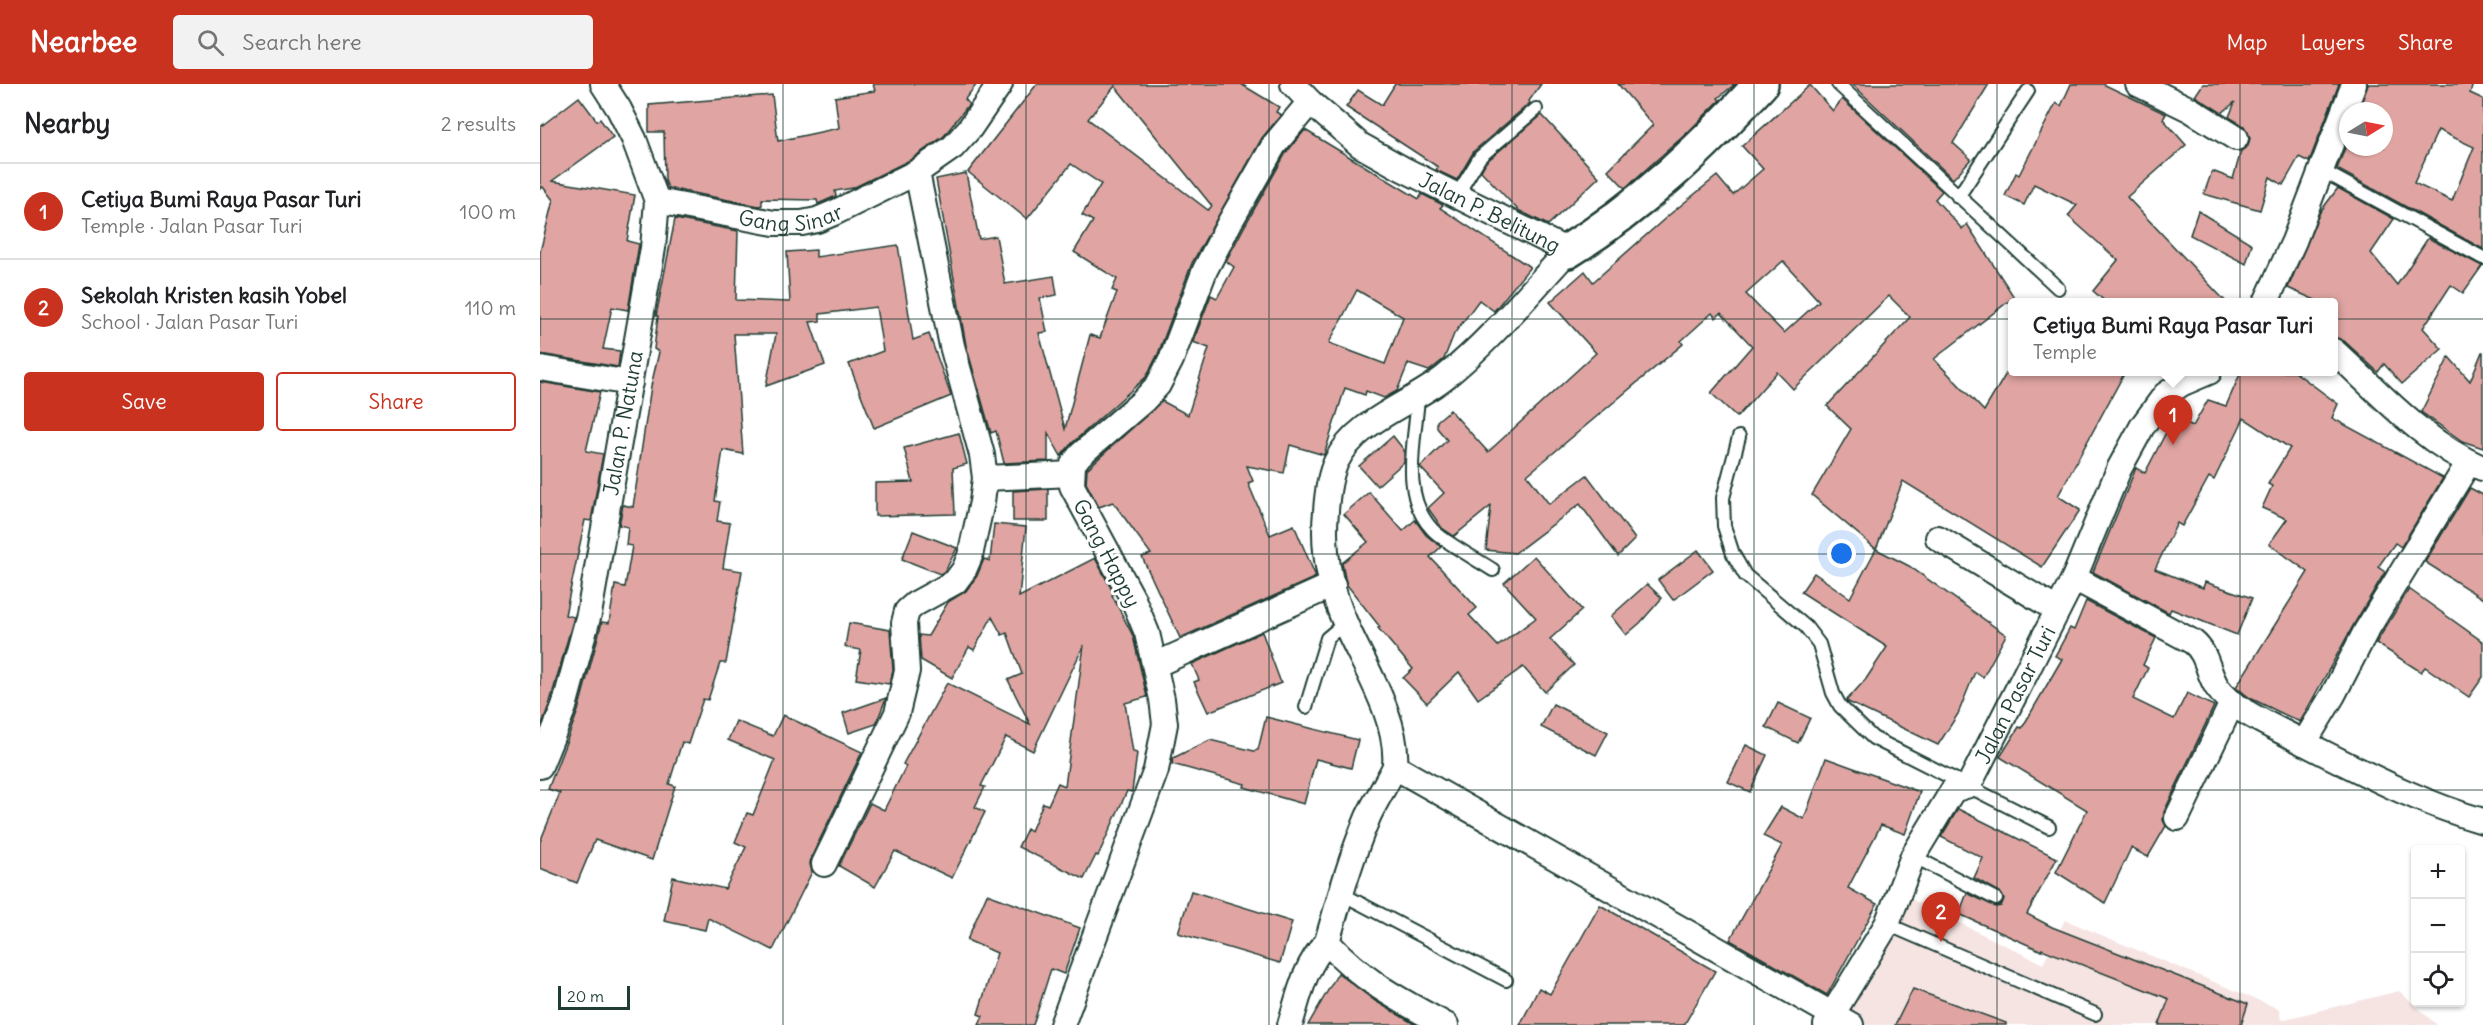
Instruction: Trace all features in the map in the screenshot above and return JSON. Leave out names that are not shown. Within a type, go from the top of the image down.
[{"type":"street","name":"Jalan P. Natuna","points":[[540,766],[564,706],[589,614],[653,248],[657,201],[634,139],[603,84]]},
{"type":"street","name":"Gang Sinar","points":[[657,201],[774,223],[802,223],[817,220],[917,172],[953,147],[970,128],[1000,84]]},
{"type":"street","name":"Jalan P. Belitung","points":[[1293,84],[1310,102],[1360,145],[1568,251],[1609,226],[1638,203],[1715,134],[1761,84]]},
{"type":"street","points":[[2138,84],[2191,110],[2236,138]]},
{"type":"street","points":[[2273,298],[2354,84]]},
{"type":"street","name":"Gang Happy","points":[[1062,1025],[1156,770],[1165,724],[1147,633],[1133,599],[1072,486],[1073,464],[1080,455],[1143,401],[1158,385],[1171,360],[1204,270],[1274,145],[1310,102]]},
{"type":"street","points":[[824,864],[897,714],[907,671],[904,623],[907,611],[915,604],[955,582],[964,570],[970,556],[985,478],[982,455],[952,346],[917,172]]},
{"type":"street","points":[[1290,1025],[1308,970],[1317,952],[1328,942],[1368,818],[1379,793],[1395,767],[1393,737],[1385,711],[1345,623],[1327,565],[1324,530],[1327,494],[1335,464],[1347,443],[1385,414],[1418,396],[1444,378],[1491,334],[1568,251]]},
{"type":"street","points":[[2304,743],[2390,591],[2476,465],[2417,427],[2338,355]]},
{"type":"street","points":[[540,368],[630,383]]},
{"type":"street","name":"Jalan Pasar Turi","points":[[1836,1022],[1887,924],[1913,856],[1953,790],[1969,785],[2074,578],[2119,469],[2143,425],[2165,395],[2181,384],[2200,376]]},
{"type":"street","points":[[985,478],[1072,474]]},
{"type":"street","points":[[1938,538],[2057,610]]},
{"type":"street","points":[[2074,578],[2193,642],[2206,658],[2217,687],[2232,703],[2304,743],[2384,783],[2461,815],[2483,821]]},
{"type":"street","points":[[1155,665],[1332,585]]},
{"type":"street","points":[[2177,818],[2232,703]]},
{"type":"street","points":[[1395,767],[1836,1022]]},
{"type":"street","points":[[1328,942],[1349,965],[1376,986],[1446,1025]]},
{"type":"lane","points":[[1838,84],[2058,288]]},
{"type":"lane","points":[[1958,197],[2028,91]]},
{"type":"lane","points":[[1457,195],[1480,157],[1536,109]]},
{"type":"lane","points":[[2321,170],[2483,258]]},
{"type":"lane","points":[[1418,396],[1412,471],[1418,507],[1432,530],[1493,570]]},
{"type":"lane","points":[[1739,437],[1723,498],[1724,526],[1733,554],[1745,575],[1806,627],[1819,644],[1833,693],[1840,706],[1873,738],[2049,827]]},
{"type":"lane","points":[[1306,707],[1327,638],[1345,623]]},
{"type":"lane","points":[[1913,856],[1996,899]]},
{"type":"lane","points":[[1342,894],[1506,980]]},
{"type":"lane","points":[[1887,924],[2095,1014]]},
{"type":"shaded area","points":[[1911,899],[2043,964],[2065,920],[2279,1009],[2281,1020],[2399,991],[2411,1002],[2411,1007],[2417,1007],[2437,1025],[1866,1025],[1841,1012]]},
{"type":"building","points":[[873,84],[977,84],[965,99],[969,104],[944,136],[910,160],[853,188],[835,191],[836,196],[818,204],[817,200],[762,199],[762,205],[759,206],[668,188],[665,180],[664,132],[649,132],[649,105],[772,95],[778,141],[839,128],[835,97],[875,91]]},
{"type":"building","points":[[1037,84],[1241,84],[1279,107],[1276,112],[1281,115],[1262,138],[1192,263],[1158,354],[1146,377],[1071,444],[1061,456],[1048,433],[1048,461],[1004,463],[996,431],[991,433],[966,345],[936,179],[966,173],[979,239],[996,236],[1005,284],[1054,276],[1057,295],[1040,298],[1047,332],[1039,333],[1065,429],[1090,335],[1100,338],[1117,292],[1112,290],[1117,279],[1074,252],[1093,221],[1082,215],[1101,184],[1071,164],[1027,219],[968,172]],"holes":[[[1115,86],[1212,206],[1208,210],[1088,119]]]},
{"type":"building","points":[[1395,84],[1541,84],[1529,101],[1530,103],[1474,151],[1457,180],[1436,170],[1438,167],[1346,107],[1358,90],[1382,105]]},
{"type":"building","points":[[1618,84],[1735,84],[1718,98],[1720,100],[1687,133],[1625,188],[1608,170],[1653,125]]},
{"type":"building","points":[[1852,84],[1989,84],[1953,143],[1971,159],[1953,179]]},
{"type":"building","points":[[2071,84],[2103,84],[2166,114],[2163,119],[2186,145],[2127,197],[2222,298],[2101,298],[2093,291],[2118,260],[2068,216],[2077,205],[2034,184],[2024,205],[2005,196],[2016,173],[2019,175],[2056,103],[2061,106]]},
{"type":"building","points":[[2203,84],[2339,84],[2309,162],[2299,157],[2283,185],[2270,177],[2260,210],[2204,194],[2212,171],[2233,179],[2241,151],[2248,146],[2250,138],[2244,126],[2229,117],[2235,102],[2222,113],[2195,96]]},
{"type":"building","points":[[2368,84],[2473,84],[2470,93],[2483,99],[2483,249],[2337,169],[2342,156],[2393,156],[2393,102],[2362,102]],"holes":[[[2438,130],[2474,147],[2452,201],[2414,183]]]},
{"type":"building","points":[[1810,85],[1833,111],[1842,99],[1942,191],[1935,199],[1962,229],[1967,224],[2014,297],[2008,298],[2008,302],[1934,359],[1984,411],[2007,372],[2008,376],[2123,376],[2058,496],[2080,510],[2042,567],[1903,481],[1876,549],[1812,495],[1851,429],[1827,406],[1910,317],[1889,296],[1793,389],[1777,372],[1737,417],[1711,393],[1752,346],[1721,313],[1716,318],[1712,313],[1681,341],[1683,344],[1527,475],[1549,504],[1587,475],[1635,539],[1618,556],[1580,504],[1515,553],[1486,550],[1491,506],[1454,536],[1442,528],[1428,508],[1444,493],[1420,467],[1447,440],[1437,428],[1437,421],[1450,410],[1488,452],[1596,353],[1550,302],[1585,271],[1593,282],[1717,176],[1733,195],[1763,169],[1742,146]],"holes":[[[1783,261],[1819,301],[1784,333],[1746,294]]]},
{"type":"building","points":[[579,97],[597,121],[600,119],[613,137],[552,181],[635,195],[627,241],[639,244],[628,310],[612,307],[603,349],[620,351],[618,367],[540,354],[540,252],[553,200],[543,187],[540,189],[540,127]]},
{"type":"building","points":[[1542,115],[1599,177],[1548,225],[1518,210],[1481,171],[1486,162]]},
{"type":"building","points":[[1305,130],[1419,199],[1422,194],[1443,205],[1440,208],[1530,267],[1494,311],[1479,300],[1454,334],[1444,359],[1429,371],[1408,364],[1397,391],[1384,398],[1366,391],[1365,395],[1345,388],[1324,455],[1290,445],[1284,473],[1247,466],[1253,481],[1248,483],[1270,535],[1294,525],[1316,577],[1180,638],[1142,557],[1151,554],[1113,502],[1099,507],[1086,483],[1087,469],[1162,401],[1188,415],[1209,348],[1193,342],[1211,295],[1217,298],[1234,267],[1226,261],[1286,153]],"holes":[[[1357,290],[1403,317],[1385,364],[1329,343]]]},
{"type":"building","points":[[2338,188],[2394,219],[2371,253],[2397,285],[2428,238],[2482,266],[2463,293],[2451,285],[2423,328],[2442,349],[2402,384],[2384,364],[2378,372],[2344,341],[2338,339],[2338,298],[2311,298],[2288,288],[2320,212]]},
{"type":"building","points":[[2198,211],[2252,244],[2246,264],[2190,235]]},
{"type":"building","points":[[675,219],[738,231],[736,300],[790,302],[787,252],[816,250],[816,257],[898,245],[913,340],[929,334],[951,396],[874,428],[849,364],[883,351],[876,307],[820,314],[820,321],[810,322],[825,365],[766,386],[776,334],[734,334],[743,454],[723,450],[715,501],[720,502],[717,521],[730,523],[723,568],[742,571],[726,663],[720,663],[708,700],[703,699],[688,744],[682,742],[669,784],[675,786],[652,860],[595,840],[577,883],[540,868],[540,842],[560,793],[548,789],[578,711],[602,622],[609,623],[615,585],[625,587],[632,546],[626,545],[628,527],[619,525],[623,505],[633,507],[651,386],[659,352],[654,349],[658,316],[656,316]]},
{"type":"building","points":[[2482,352],[2483,448],[2462,441],[2421,412],[2449,357],[2470,381]]},
{"type":"building","points":[[2239,376],[2300,376],[2338,404],[2332,418],[2443,478],[2401,547],[2395,543],[2378,567],[2385,572],[2300,722],[2250,698],[2236,687],[2308,572],[2269,544],[2287,519],[2262,508],[2272,486],[2268,484],[2290,448],[2244,418],[2214,480],[2209,477],[2182,526],[2177,523],[2155,569],[2203,588],[2205,582],[2252,598],[2237,635],[2171,609],[2169,613],[2093,572],[2136,468],[2145,473],[2174,417],[2193,426],[2208,400],[2226,406]]},
{"type":"building","points":[[540,382],[600,392],[586,451],[603,454],[591,521],[585,520],[565,615],[574,617],[542,724],[540,723]]},
{"type":"building","points":[[959,433],[967,464],[953,468],[955,514],[875,516],[875,483],[913,482],[904,448]]},
{"type":"building","points":[[1393,436],[1404,450],[1404,462],[1377,486],[1359,466]]},
{"type":"building","points":[[2470,488],[2483,495],[2483,599],[2425,562]]},
{"type":"building","points":[[1048,489],[1048,521],[1013,521],[1013,491]]},
{"type":"building","points":[[1369,492],[1403,531],[1415,520],[1426,535],[1441,547],[1430,557],[1477,608],[1469,615],[1498,646],[1536,618],[1504,583],[1534,556],[1582,610],[1550,639],[1574,665],[1545,692],[1523,667],[1478,699],[1459,672],[1427,703],[1403,678],[1413,669],[1378,628],[1380,627],[1347,585],[1345,578],[1342,563],[1368,542],[1344,514]]},
{"type":"building","points":[[994,524],[1026,527],[1019,597],[1095,558],[1114,594],[1112,595],[1133,636],[1147,697],[1125,703],[1133,752],[1137,753],[1132,792],[1127,791],[1098,856],[1096,855],[1084,879],[1018,847],[1027,829],[1031,831],[1043,803],[1048,805],[1058,783],[1065,786],[1084,645],[1033,751],[1006,737],[981,786],[985,787],[975,807],[985,812],[952,878],[895,851],[875,887],[839,866],[870,803],[884,810],[906,766],[903,764],[947,683],[1030,724],[1008,680],[1022,674],[1007,633],[1002,635],[992,617],[974,650],[969,647],[952,678],[921,660],[919,635],[928,636],[948,602],[966,591],[977,576],[984,559],[990,561]]},
{"type":"building","points":[[913,531],[957,548],[945,571],[940,574],[902,559]]},
{"type":"building","points":[[1876,549],[1909,566],[2006,635],[1983,677],[1975,672],[1958,714],[1938,745],[1846,701],[1866,679],[1887,647],[1801,592],[1814,573],[1850,598]]},
{"type":"building","points":[[1698,550],[1713,570],[1673,600],[1658,580]]},
{"type":"building","points":[[1647,584],[1662,598],[1626,635],[1611,616]]},
{"type":"building","points":[[2409,589],[2483,642],[2483,677],[2469,697],[2425,667],[2421,672],[2376,643]]},
{"type":"building","points":[[2086,601],[2156,638],[2143,665],[2148,668],[2133,699],[2174,719],[2187,693],[2214,706],[2164,812],[2163,820],[2166,826],[2148,857],[2131,848],[2105,903],[2056,872],[2087,810],[2000,757],[2019,727],[2022,728],[2062,659],[2055,656],[2070,628],[2074,630]]},
{"type":"building","points":[[849,623],[890,630],[893,670],[889,684],[856,679],[861,650],[845,647]]},
{"type":"building","points":[[1262,632],[1281,683],[1208,712],[1194,682],[1199,680],[1192,664]]},
{"type":"building","points":[[886,698],[876,724],[849,733],[843,713]]},
{"type":"building","points":[[1778,703],[1810,718],[1798,743],[1766,727]]},
{"type":"building","points":[[1553,704],[1608,732],[1596,755],[1541,727]]},
{"type":"building","points":[[783,715],[862,752],[811,858],[812,872],[773,950],[708,918],[705,930],[664,921],[673,877],[725,889],[746,847],[735,842],[747,813],[753,815],[775,760],[728,740],[736,721],[773,736]]},
{"type":"building","points":[[1266,717],[1358,740],[1351,768],[1316,759],[1304,804],[1244,787],[1245,784],[1172,764],[1173,758],[1210,740],[1258,750]]},
{"type":"building","points":[[1746,745],[1767,755],[1750,792],[1728,782]]},
{"type":"building","points":[[1826,758],[1920,792],[1905,834],[1881,825],[1848,888],[1877,904],[1827,995],[1730,940],[1782,845],[1763,836],[1781,807],[1804,819]]},
{"type":"building","points":[[1958,809],[2057,858],[2027,914],[2052,927],[2248,1004],[2241,1025],[2159,1025],[2169,999],[2042,949],[2042,951],[1959,914],[1967,893],[1996,907],[2001,906],[2004,899],[2000,892],[1974,878],[1983,858],[1941,837]]},
{"type":"building","points":[[1191,891],[1292,922],[1280,963],[1178,933]]},
{"type":"building","points":[[987,894],[1080,928],[1064,974],[1051,969],[1033,1025],[979,1025],[983,1016],[978,1014],[997,953],[967,940]]},
{"type":"building","points":[[1600,905],[1715,971],[1684,1025],[1520,1025],[1539,988],[1550,994]]},
{"type":"building","points":[[1338,973],[1375,1001],[1416,1025],[1308,1025]]},
{"type":"building","points":[[1913,989],[2006,1023],[2006,1025],[1895,1025]]},
{"type":"place","name":"Cetiya Bumi Raya Pasar Turi","points":[[2173,445]]},
{"type":"place","name":"Sekolah Kristen kasih Yobel","points":[[1941,942]]}]
